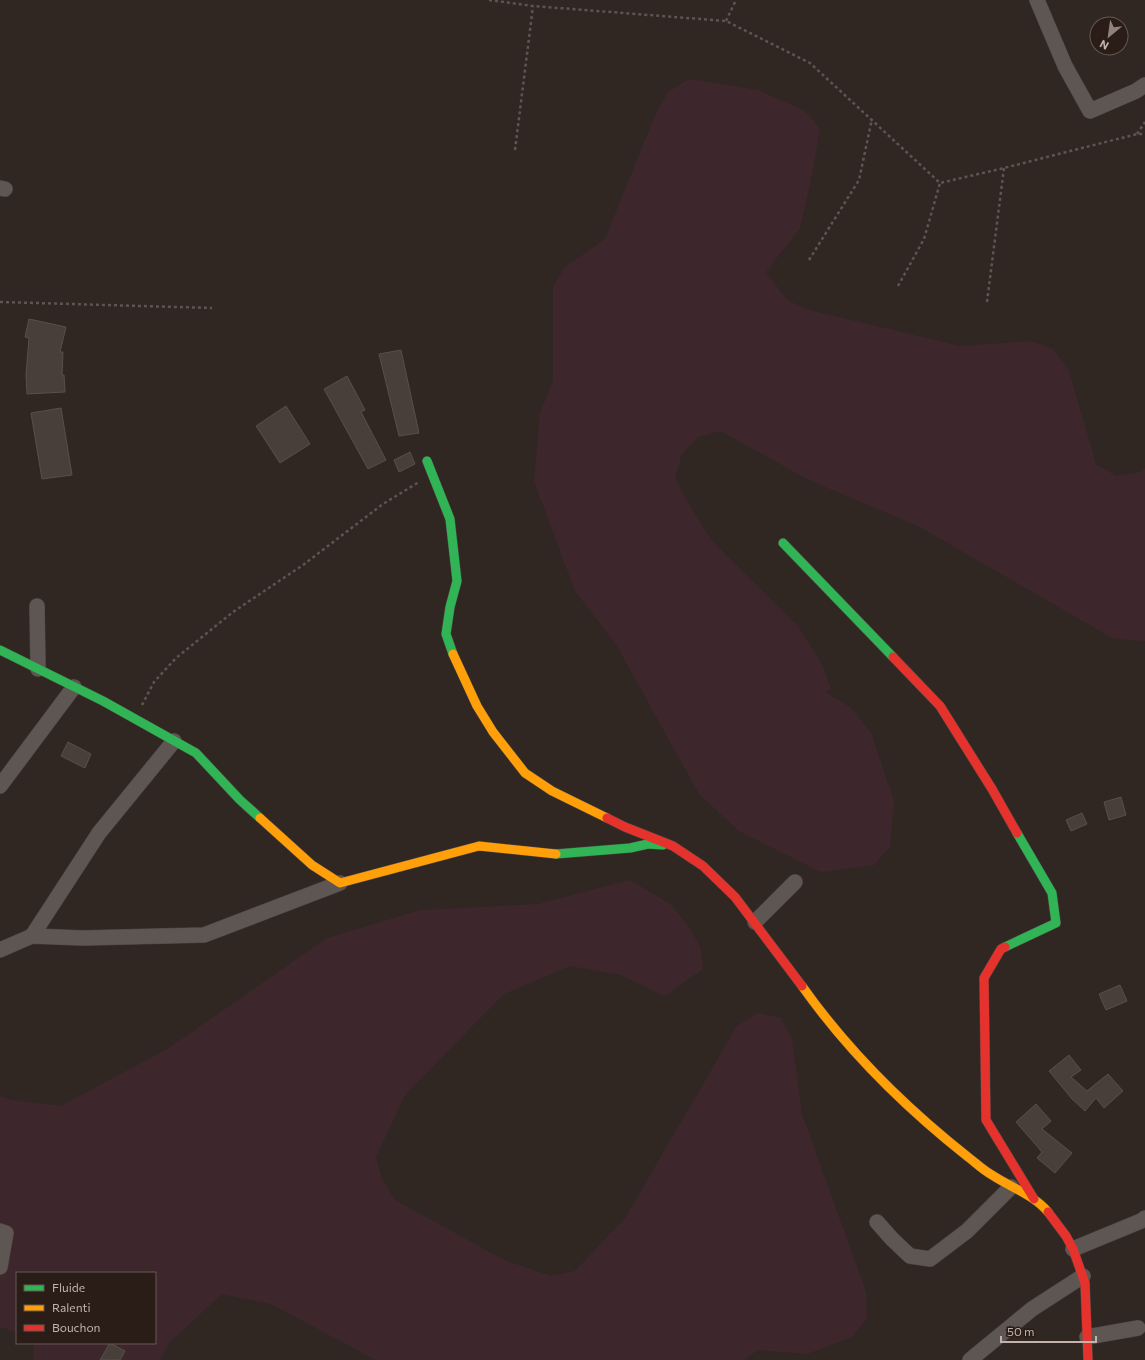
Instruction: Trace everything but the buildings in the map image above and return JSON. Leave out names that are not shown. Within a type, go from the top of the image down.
[{"type":"street","points":[[1037,0],[1065,66],[1090,111],[1136,91],[1145,85]]},
{"type":"street","points":[[426,461],[450,519],[457,581],[450,607],[446,634],[454,657],[477,706],[493,732],[525,773],[552,791],[625,827],[673,846],[703,866],[735,896],[814,1003],[839,1033],[888,1086],[934,1130],[991,1175],[1035,1201],[1046,1210],[1074,1249],[1085,1283],[1088,1360]]},
{"type":"street","points":[[782,543],[940,706],[992,789],[1052,893],[1056,923],[1001,949],[984,978],[986,1120],[1035,1201]]},
{"type":"street","points":[[37,606],[38,669]]},
{"type":"street","points":[[0,650],[74,687],[196,753],[245,805],[312,865],[340,884]]},
{"type":"street","points":[[0,786],[74,687]]},
{"type":"street","points":[[32,936],[99,833],[174,741]]},
{"type":"street","points":[[0,950],[32,936],[83,938],[204,935],[340,884],[479,846],[552,854],[630,848],[648,844],[673,846]]},
{"type":"street","points":[[754,922],[795,882]]},
{"type":"street","points":[[877,1222],[910,1256],[930,1259],[967,1232],[1011,1186]]},
{"type":"street","points":[[1074,1249],[1145,1218]]},
{"type":"street","points":[[0,1231],[6,1233],[0,1267]]},
{"type":"street","points":[[970,1360],[1032,1309],[1082,1276]]},
{"type":"street","points":[[1087,1337],[1138,1328]]},
{"type":"path","points":[[489,0],[533,6],[726,21],[810,63],[940,183]]},
{"type":"path","points":[[726,21],[736,0]]},
{"type":"path","points":[[515,150],[533,6]]},
{"type":"path","points":[[809,260],[859,180],[872,119]]},
{"type":"path","points":[[1137,134],[1145,122]]},
{"type":"path","points":[[940,183],[1137,134],[1145,134]]},
{"type":"path","points":[[987,302],[1004,168]]},
{"type":"path","points":[[898,286],[924,239],[940,183]]},
{"type":"path","points":[[0,302],[212,308]]},
{"type":"path","points":[[134,719],[154,682],[176,658],[233,612],[303,565],[383,504],[432,474]]},
{"type":"shaded area","points":[[689,79],[758,90],[805,111],[820,129],[800,228],[766,272],[787,300],[809,310],[960,346],[1031,341],[1053,349],[1068,368],[1096,464],[1116,476],[1141,472],[1145,468],[1145,641],[1114,639],[920,527],[809,480],[721,431],[698,437],[682,454],[675,477],[686,500],[712,541],[798,626],[823,666],[831,689],[825,692],[851,708],[871,733],[894,801],[890,847],[874,865],[821,872],[739,831],[699,794],[617,646],[575,591],[534,481],[540,413],[553,381],[553,287],[564,268],[605,239],[656,113],[668,92]]},
{"type":"shaded area","points":[[630,880],[670,904],[688,925],[700,946],[703,969],[664,996],[621,975],[570,966],[504,994],[405,1095],[376,1157],[382,1179],[395,1200],[504,1260],[551,1276],[575,1271],[625,1218],[737,1026],[758,1013],[781,1018],[792,1039],[802,1114],[866,1292],[867,1318],[852,1337],[807,1354],[758,1350],[744,1360],[376,1360],[271,1304],[222,1294],[170,1342],[160,1360],[33,1360],[34,1344],[156,1344],[156,1272],[16,1272],[16,1332],[0,1327],[0,1096],[11,1100],[61,1106],[169,1048],[327,938],[420,910],[538,904]]},
{"type":"traffic: fast","points":[[427,461],[450,519],[457,581],[450,607],[446,634],[453,654]]},
{"type":"traffic: fast","points":[[783,543],[893,657]]},
{"type":"traffic: fast","points":[[0,650],[103,701],[196,753],[240,800],[260,818]]},
{"type":"traffic: fast","points":[[1005,947],[1056,923],[1052,893],[1017,833]]},
{"type":"traffic: fast","points":[[556,854],[630,848],[648,844],[663,845]]},
{"type":"traffic: slow","points":[[453,654],[477,706],[493,732],[525,773],[552,791],[607,818]]},
{"type":"traffic: slow","points":[[260,818],[312,865],[340,883],[479,846],[556,854]]},
{"type":"traffic: slow","points":[[802,986],[858,1056],[922,1119],[983,1169],[1029,1196],[1048,1212]]},
{"type":"traffic: jam","points":[[893,657],[940,706],[992,789],[1017,833]]},
{"type":"traffic: jam","points":[[607,818],[625,827],[673,846],[703,866],[735,897],[802,986]]},
{"type":"traffic: jam","points":[[1005,947],[1001,949],[984,978],[986,1120],[1034,1199]]},
{"type":"traffic: jam","points":[[1048,1212],[1066,1236],[1073,1249],[1085,1283],[1088,1360]]}]
